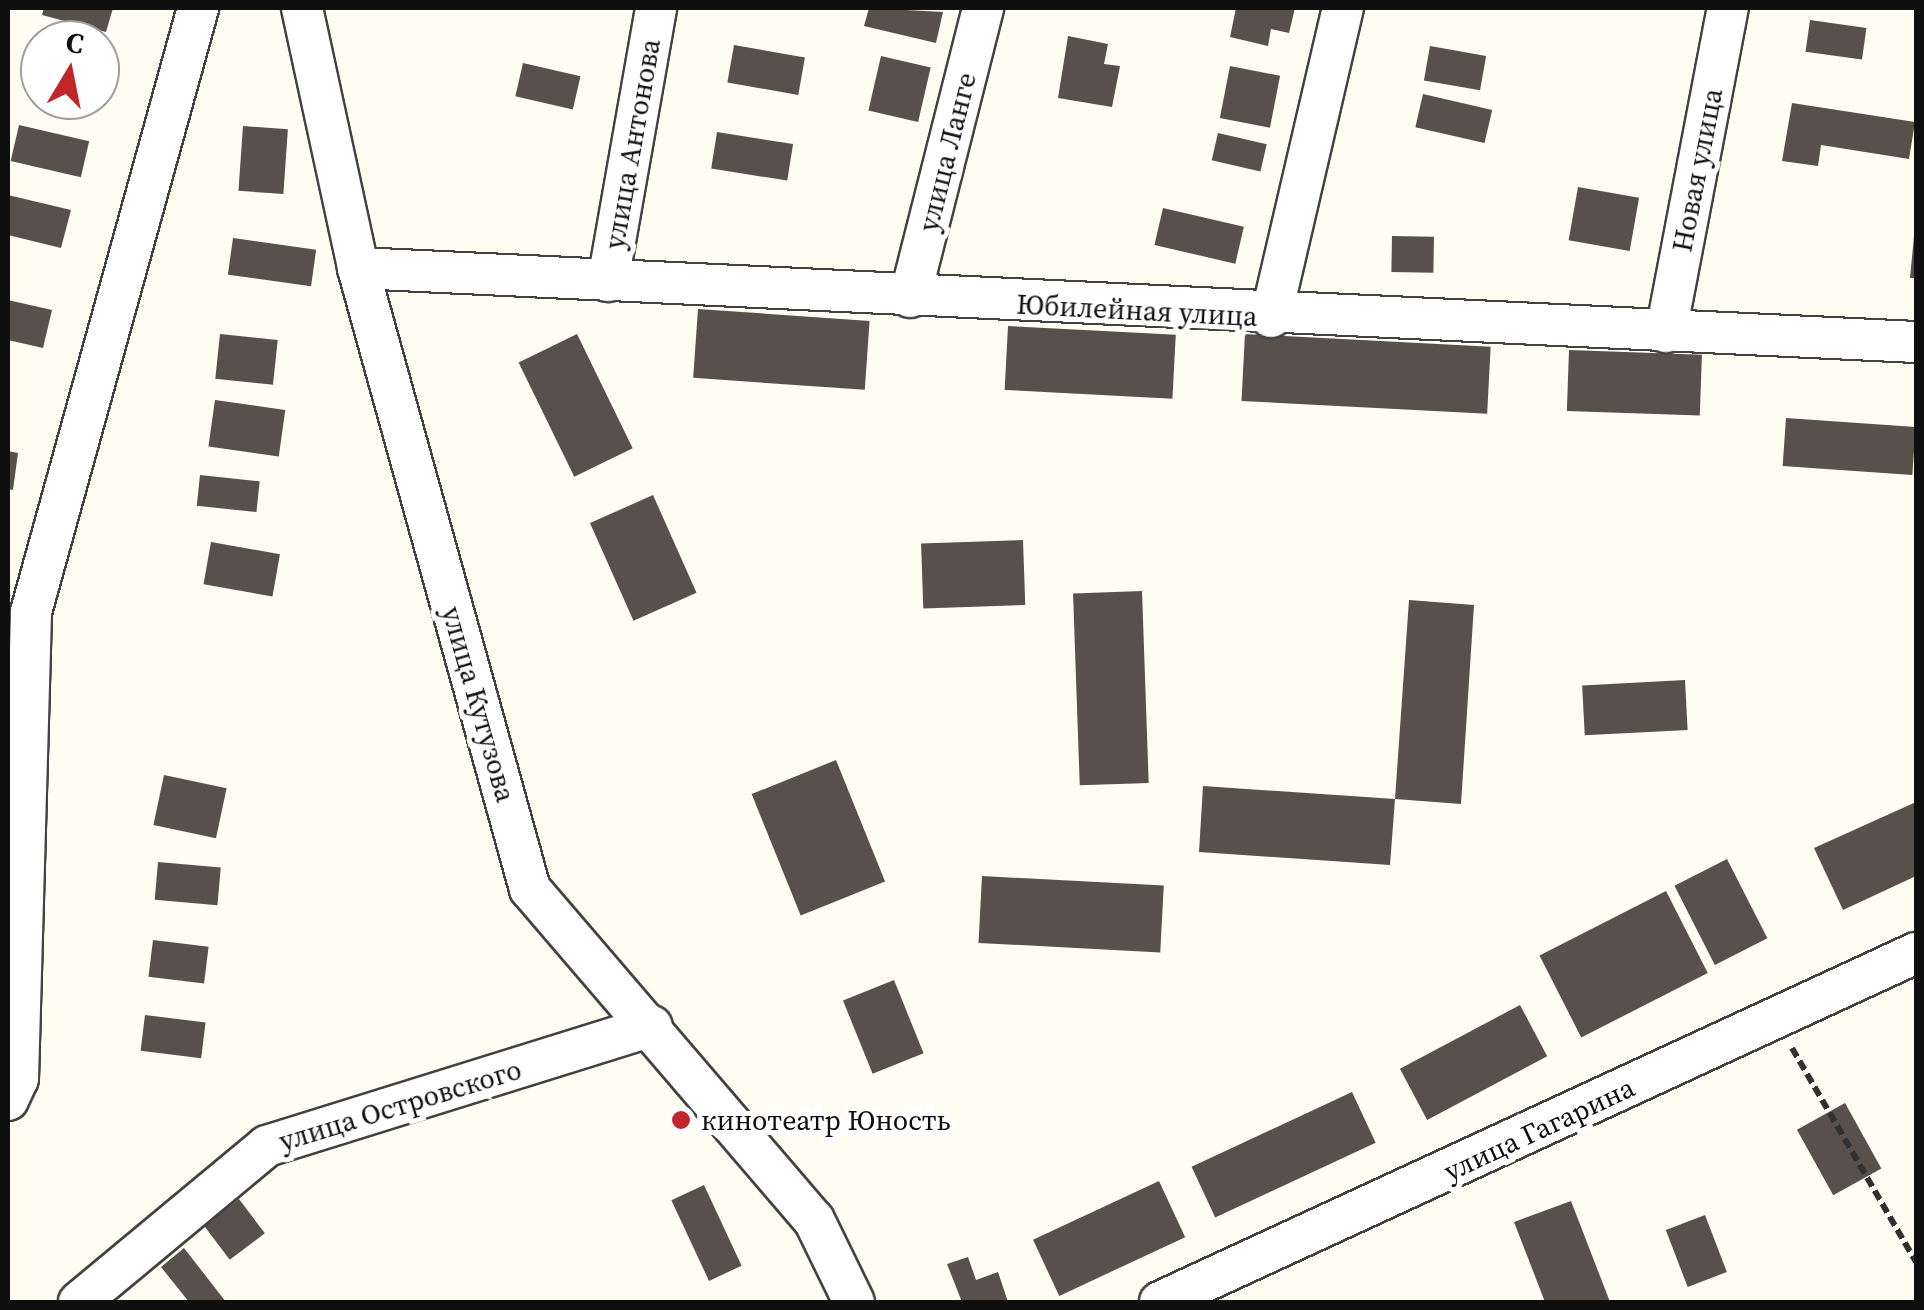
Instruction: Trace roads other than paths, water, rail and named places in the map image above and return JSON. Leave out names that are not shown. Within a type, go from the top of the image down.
[{"type":"street","points":[[8,1100],[18,1079],[20,611],[198,8]]},
{"type":"street","name":"улица Кутузова","points":[[302,8],[358,268],[530,890],[652,1026],[814,1220],[854,1302]]},
{"type":"street","name":"улица Антонова","points":[[608,282],[656,8]]},
{"type":"street","name":"улица Ланге","points":[[910,297],[984,8]]},
{"type":"street","points":[[1271,317],[1342,8]]},
{"type":"street","name":"Новая улица","points":[[1666,332],[1728,8]]},
{"type":"street","name":"Юбилейная улица","points":[[358,268],[1271,317],[1916,342]]},
{"type":"street","name":"улица Гагарина","points":[[1160,1302],[1776,1022],[1916,952]]},
{"type":"street","name":"улица Островского","points":[[79,1302],[267,1146],[652,1026]]},
{"type":"place","name":"кинотеатр Юность","points":[[681,1120]]}]
